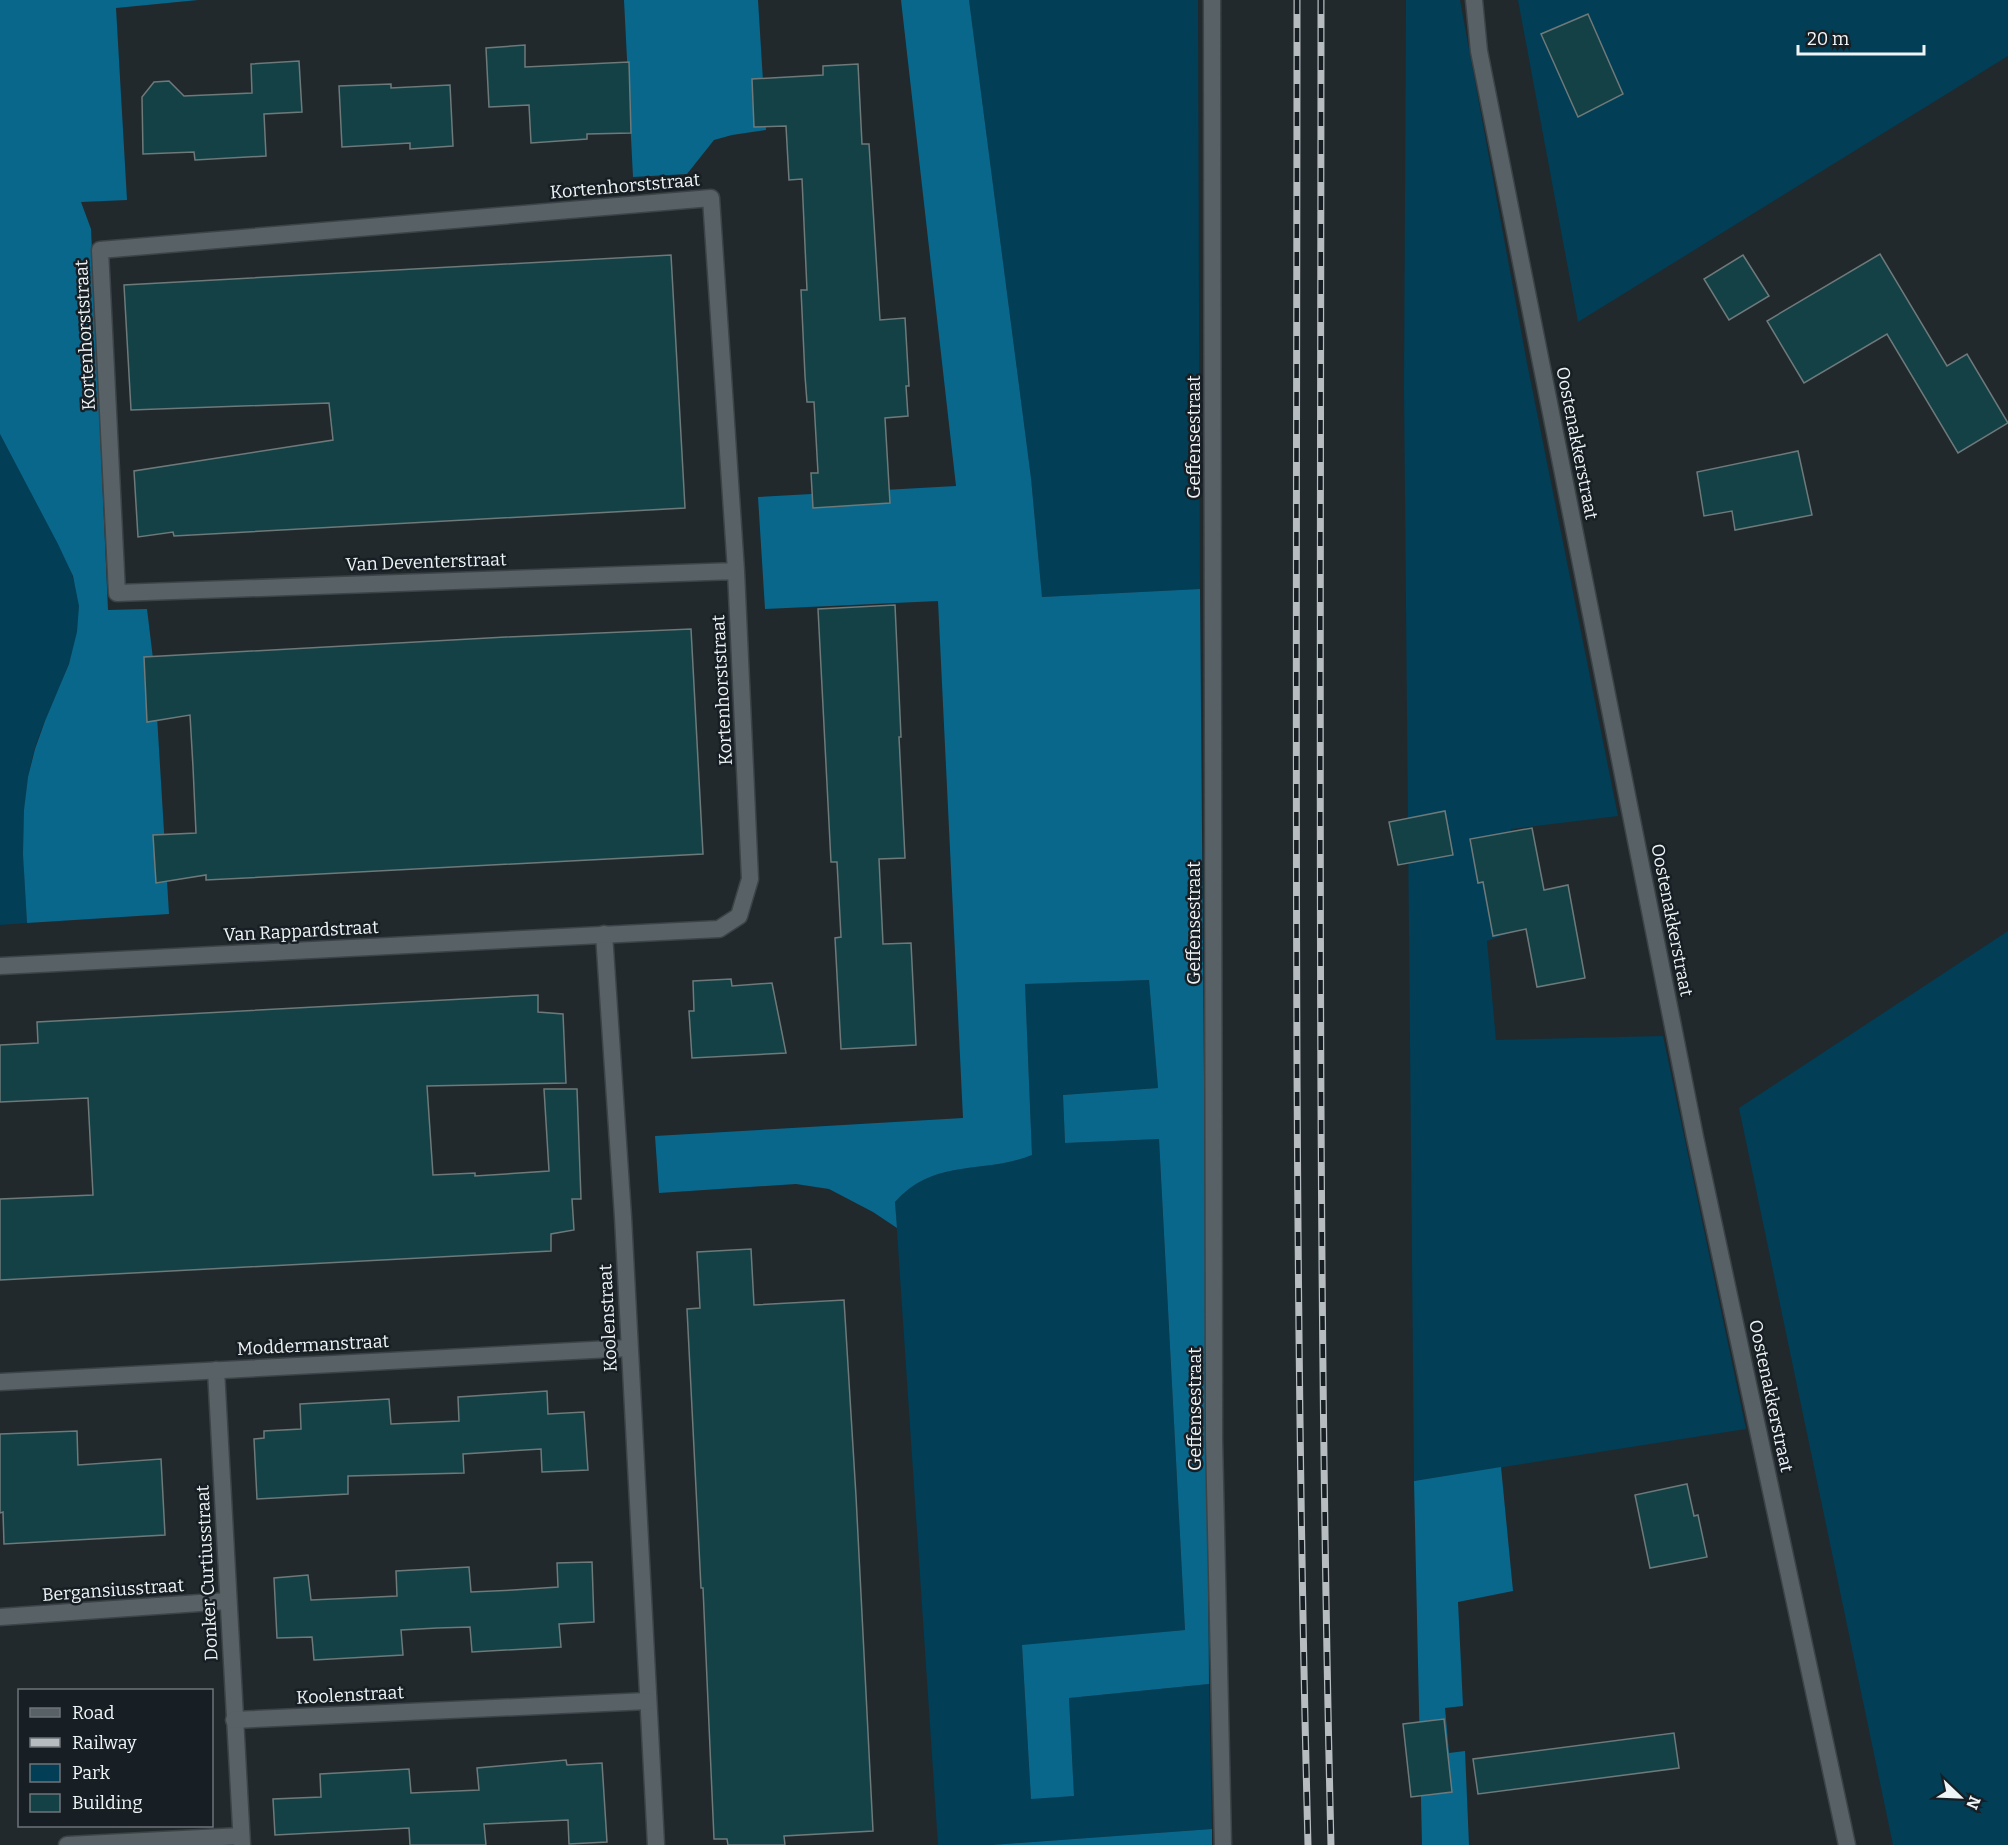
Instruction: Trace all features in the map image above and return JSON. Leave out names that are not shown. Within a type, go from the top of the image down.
[{"type":"street","name":"Geffensestraat","points":[[1212,0],[1214,1439],[1223,1845]]},
{"type":"street","name":"Oostenakkerstraat","points":[[1474,0],[1479,51],[1695,1137],[1847,1845]]},
{"type":"street","name":"Kortenhorststraat","points":[[117,593],[100,250],[711,198],[736,571],[750,879],[739,916],[719,928],[604,934]]},
{"type":"street","name":"Van Deventerstraat","points":[[117,593],[736,571]]},
{"type":"street","name":"Van Rappardstraat","points":[[0,966],[604,934]]},
{"type":"street","name":"Koolenstraat","points":[[604,934],[656,1845]]},
{"type":"street","name":"Moddermanstraat","points":[[0,1382],[629,1348]]},
{"type":"street","name":"Donker Curtiusstraat","points":[[216,1370],[241,1841]]},
{"type":"street","name":"Bergansiusstraat","points":[[0,1617],[228,1602]]},
{"type":"street","name":"Koolenstraat","points":[[234,1720],[648,1701]]},
{"type":"street","points":[[67,1845],[241,1841]]},
{"type":"green space","points":[[969,0],[1198,0],[1200,589],[1042,597],[1031,478]]},
{"type":"green space","points":[[1406,0],[1460,0],[1526,358],[1618,816],[1511,829],[1523,928],[1487,941],[1496,1040],[1663,1036],[1746,1429],[1414,1481],[1404,389]]},
{"type":"green space","points":[[1518,0],[2008,0],[2008,56],[1578,322]]},
{"type":"green space","points":[[0,434],[64,555],[77,590],[80,620],[71,657],[40,734],[29,772],[24,815],[27,923],[0,925]]},
{"type":"green space","points":[[2008,931],[2008,1845],[1893,1845],[1739,1108]]},
{"type":"green space","points":[[1149,980],[1158,1088],[1063,1095],[1065,1143],[1159,1139],[1185,1630],[1022,1646],[1031,1798],[1074,1796],[1069,1698],[1209,1684],[1212,1829],[992,1845],[938,1845],[895,1202],[910,1188],[926,1178],[960,1169],[1014,1161],[1032,1155],[1025,984]]},
{"type":"shaded area","points":[[0,0],[198,0],[116,8],[127,200],[81,202],[91,229],[108,610],[147,609],[154,667],[169,914],[27,923],[23,854],[24,810],[28,777],[45,721],[69,664],[77,632],[79,606],[73,576],[0,434]]},
{"type":"shaded area","points":[[624,0],[758,0],[766,130],[714,140],[687,174],[633,177]]},
{"type":"shaded area","points":[[901,0],[969,0],[1031,478],[1042,597],[1200,589],[1209,1684],[1069,1698],[1074,1796],[1031,1799],[1022,1645],[1185,1630],[1159,1139],[1065,1143],[1063,1095],[1158,1088],[1149,980],[1025,984],[1032,1155],[1014,1161],[960,1169],[926,1178],[910,1188],[895,1202],[897,1228],[873,1212],[829,1189],[796,1184],[659,1193],[655,1136],[963,1118],[938,601],[765,609],[758,497],[956,486]]},
{"type":"shaded area","points":[[1501,1467],[1513,1591],[1458,1602],[1463,1706],[1445,1708],[1449,1753],[1465,1751],[1469,1845],[1422,1845],[1414,1481]]},
{"type":"shaded area","points":[[1212,1829],[1212,1845],[992,1845]]},
{"type":"building","points":[[1588,14],[1623,94],[1578,117],[1541,34]]},
{"type":"building","points":[[525,45],[525,67],[629,62],[631,133],[587,134],[587,139],[531,143],[529,105],[489,107],[486,48]]},
{"type":"building","points":[[299,61],[302,112],[264,114],[266,156],[195,160],[194,152],[143,154],[142,97],[154,82],[169,81],[184,96],[252,93],[251,64]]},
{"type":"building","points":[[858,64],[862,144],[869,144],[880,320],[905,318],[909,386],[906,386],[908,416],[885,418],[890,503],[813,508],[811,473],[818,473],[814,402],[807,402],[805,376],[801,290],[807,290],[802,179],[789,180],[786,126],[754,127],[752,79],[823,75],[823,66]]},
{"type":"building","points":[[391,84],[391,88],[450,85],[453,146],[410,149],[410,143],[342,147],[339,86]]},
{"type":"building","points":[[1880,254],[1947,366],[1967,354],[2008,423],[1958,453],[1887,334],[1804,383],[1767,321]]},
{"type":"building","points":[[671,255],[685,508],[174,536],[173,532],[138,537],[134,471],[333,440],[329,403],[131,410],[124,285]]},
{"type":"building","points":[[1743,255],[1769,296],[1729,320],[1704,279]]},
{"type":"building","points":[[1798,451],[1812,515],[1735,530],[1732,511],[1704,516],[1697,472]]},
{"type":"building","points":[[895,605],[905,858],[879,859],[883,944],[911,943],[916,1045],[841,1049],[835,938],[841,937],[837,862],[831,862],[818,609]]},
{"type":"building","points":[[691,629],[703,854],[206,880],[206,875],[156,883],[153,835],[196,833],[193,767],[190,715],[147,722],[144,657]]},
{"type":"building","points":[[1445,811],[1453,855],[1398,865],[1389,822]]},
{"type":"building","points":[[1532,828],[1544,890],[1568,885],[1585,978],[1537,987],[1526,929],[1493,936],[1483,882],[1478,883],[1470,839]]},
{"type":"building","points":[[731,979],[732,986],[772,983],[786,1053],[692,1058],[689,1011],[694,1011],[693,981]]},
{"type":"building","points":[[538,995],[538,1012],[563,1014],[566,1083],[427,1086],[433,1175],[475,1173],[475,1176],[549,1171],[544,1089],[577,1089],[581,1199],[572,1199],[574,1230],[551,1234],[551,1251],[0,1280],[0,1199],[93,1195],[88,1098],[0,1102],[0,1045],[38,1043],[37,1022]]},
{"type":"building","points":[[751,1249],[754,1305],[844,1300],[856,1496],[873,1831],[784,1836],[785,1845],[728,1845],[727,1839],[714,1839],[687,1309],[700,1308],[697,1252]]},
{"type":"building","points":[[547,1391],[548,1414],[584,1412],[588,1470],[542,1472],[541,1449],[463,1454],[464,1473],[348,1476],[348,1494],[257,1499],[254,1439],[264,1438],[264,1431],[301,1429],[300,1404],[389,1399],[391,1424],[459,1421],[458,1397]]},
{"type":"building","points":[[77,1431],[78,1465],[161,1459],[165,1535],[4,1544],[3,1512],[0,1513],[0,1434]]},
{"type":"building","points":[[1687,1484],[1694,1516],[1698,1515],[1707,1557],[1650,1568],[1635,1495]]},
{"type":"building","points":[[592,1562],[594,1622],[559,1624],[561,1647],[472,1652],[470,1627],[437,1628],[401,1630],[403,1655],[314,1660],[312,1637],[277,1638],[274,1578],[308,1575],[311,1600],[397,1596],[396,1571],[469,1567],[471,1592],[558,1587],[557,1563]]},
{"type":"building","points":[[1444,1719],[1452,1792],[1411,1797],[1403,1724]]},
{"type":"building","points":[[1674,1733],[1679,1768],[1478,1794],[1473,1759]]},
{"type":"building","points":[[566,1760],[567,1765],[602,1763],[607,1842],[569,1844],[568,1820],[484,1824],[486,1845],[410,1845],[409,1828],[275,1835],[273,1799],[321,1797],[320,1774],[409,1769],[411,1793],[479,1790],[477,1768]]},
{"type":"railway","points":[[1297,0],[1297,1153],[1308,1845]]},
{"type":"railway","points":[[1321,0],[1321,1153],[1331,1845]]}]
